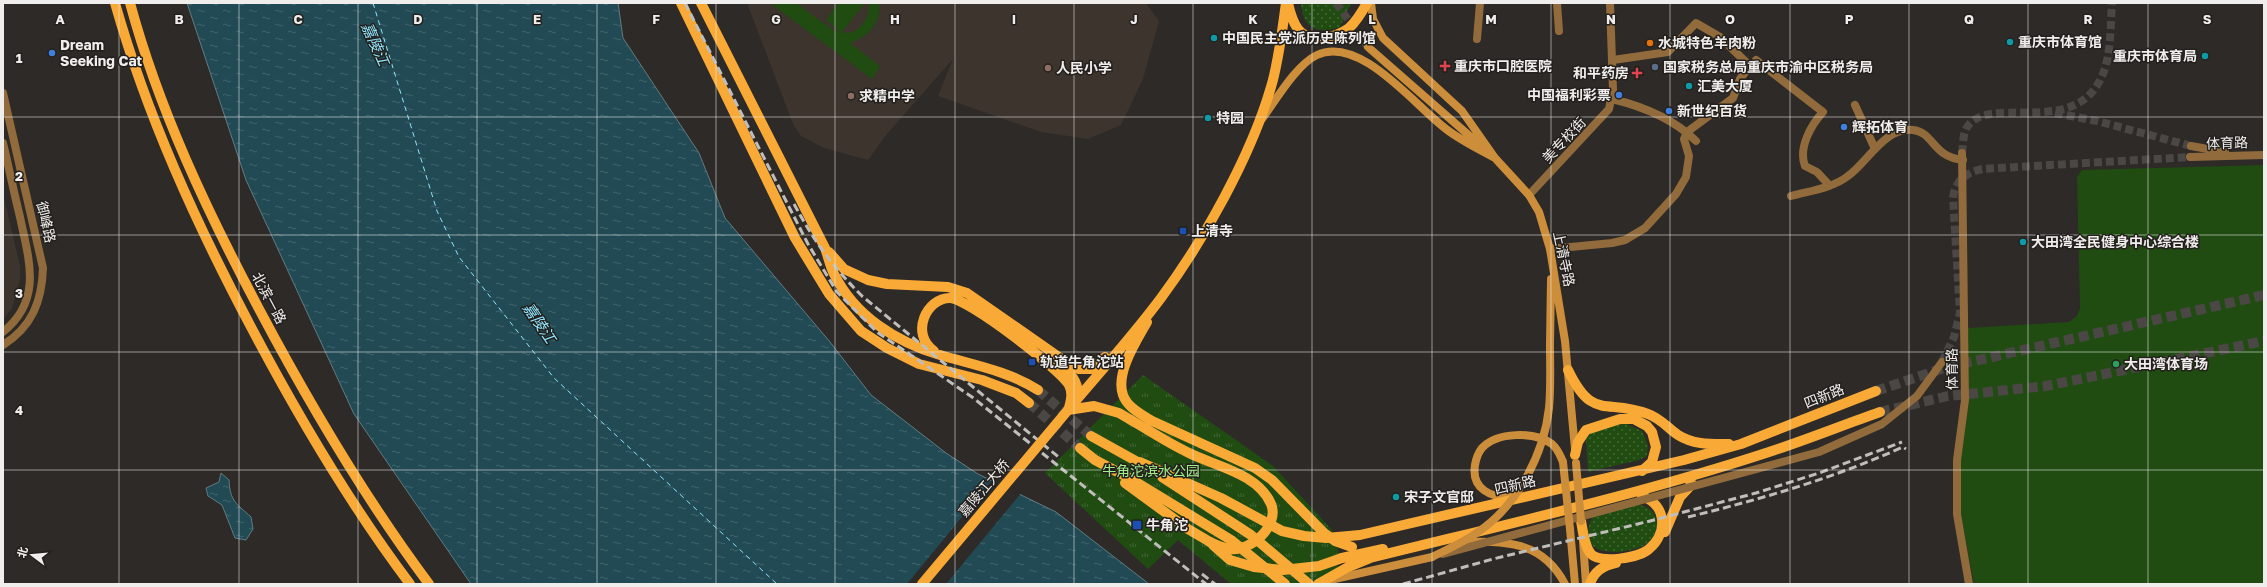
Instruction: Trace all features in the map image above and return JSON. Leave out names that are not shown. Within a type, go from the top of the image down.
[{"type":"main road","name":"北滨一路","points":[[115,3],[152,116],[213,255],[268,359],[340,484],[410,584]]},
{"type":"main road","name":"北滨一路","points":[[130,3],[138,35],[166,113],[211,215],[282,352],[353,475],[429,584]]},
{"type":"main road","points":[[681,3],[694,25],[795,238],[829,294],[861,331],[887,348],[919,364],[982,380],[1016,393],[1029,403]]},
{"type":"main road","points":[[701,3],[825,248],[834,273],[848,297],[869,318],[890,334],[916,347],[1020,379],[1038,390]]},
{"type":"main road","points":[[1287,3],[1292,18],[1299,30],[1313,38],[1332,36],[1349,28],[1360,16],[1367,3]]},
{"type":"main road","points":[[1259,124],[1276,66],[1287,3]]},
{"type":"main road","name":"上清寺路","points":[[1371,3],[1373,19],[1383,38],[1462,111],[1495,158],[1529,195],[1539,212],[1550,248],[1568,370],[1586,584]]},
{"type":"main road","points":[[1368,47],[1495,158]]},
{"type":"main road","points":[[1369,554],[1335,542],[1324,533],[1272,480],[1255,468],[1150,420],[1131,406],[1123,395],[1122,383],[1127,357],[1160,299],[1187,261],[1210,221],[1259,124],[1285,88],[1311,59],[1328,52],[1346,52],[1371,64],[1446,129],[1495,158]]},
{"type":"main road","points":[[152,116],[152,105],[156,101],[160,103],[166,113]]},
{"type":"main road","points":[[825,248],[844,269],[868,280],[886,284],[948,287],[962,290],[973,296],[1066,362],[1085,370],[1096,366],[1160,299]]},
{"type":"main road","points":[[1320,583],[1432,557],[1479,532],[1501,512],[1528,474],[1543,436],[1549,409],[1552,260]]},
{"type":"main road","points":[[939,355],[923,341],[921,334],[924,319],[937,302],[950,298],[957,299],[968,304],[1072,375],[1077,384],[1077,399]]},
{"type":"main road","name":"嘉陵江大桥","points":[[922,584],[1160,299]]},
{"type":"main road","points":[[1023,343],[1060,374],[1068,384],[1071,394],[1068,410],[1094,406],[1119,413],[1187,452],[1249,480],[1265,493],[1272,506],[1271,520],[1262,535],[1250,545],[1231,549],[1210,542]]},
{"type":"main road","points":[[1568,370],[1577,388],[1584,397],[1596,404],[1648,414],[1690,441],[1704,444],[1741,444]]},
{"type":"main road","name":"四新路","points":[[1140,462],[1221,498],[1260,521],[1282,531],[1304,536],[1326,538],[1360,535],[1641,472],[1741,444],[1876,391]]},
{"type":"main road","points":[[1080,448],[1188,529],[1210,542],[1230,560],[1254,567],[1290,569],[1319,566],[1342,558],[1430,543],[1619,495],[1715,469],[1770,452],[1880,412]]},
{"type":"main road","points":[[1576,459],[1578,442],[1586,430],[1620,419],[1634,419],[1647,426],[1652,432],[1656,447],[1652,462],[1641,472]]},
{"type":"main road","points":[[1091,436],[1140,462],[1251,535],[1309,584]]},
{"type":"main road","points":[[1528,497],[1497,497],[1487,494],[1480,488],[1476,480],[1475,469],[1481,449],[1497,439],[1510,436],[1533,437],[1545,440],[1553,445],[1559,452],[1563,462],[1575,584]]},
{"type":"main road","points":[[1095,460],[1131,479],[1231,540],[1285,584]]},
{"type":"main road","points":[[1590,584],[1593,576],[1601,568],[1642,558],[1652,551],[1662,538],[1680,497],[1687,488],[1715,469]]},
{"type":"main road","points":[[1581,522],[1588,549],[1598,558],[1611,559],[1646,551],[1658,538],[1662,521],[1662,512],[1651,499],[1639,494],[1619,495]]},
{"type":"main road","points":[[1430,543],[1501,541],[1529,548],[1558,570],[1565,584]]},
{"type":"main road","points":[[1320,583],[1369,554]]},
{"type":"street","points":[[1477,39],[1480,3]]},
{"type":"street","points":[[1557,3],[1559,31]]},
{"type":"street","name":"美专校街","points":[[1529,195],[1605,114],[1612,99],[1613,60],[1610,3]]},
{"type":"street","points":[[1550,248],[1612,243],[1624,240],[1645,228],[1676,194],[1686,177],[1689,156],[1684,139],[1687,132],[1734,98],[1740,79],[1750,66],[1735,50],[1708,29],[1696,23],[1668,52],[1613,60]]},
{"type":"street","points":[[1756,60],[1823,112],[1816,119],[1808,135],[1802,160],[1804,166],[1817,172],[1829,185]]},
{"type":"street","name":"御峰路","points":[[3,92],[42,268],[42,285],[39,303],[31,319],[20,333],[3,345]]},
{"type":"street","points":[[1612,99],[1647,109],[1687,132],[1696,141]]},
{"type":"street","points":[[1791,196],[1829,185],[1848,176],[1875,149],[1855,105]]},
{"type":"street","name":"体育路","points":[[1875,149],[1898,132],[1911,130],[1922,132],[1938,151],[1949,159],[1963,156],[1965,400],[1957,468],[1958,514],[1969,584]]},
{"type":"street","name":"御峰路","points":[[3,143],[31,268],[27,299],[21,314],[12,325],[3,332]]},
{"type":"street","points":[[2191,146],[2252,156]]},
{"type":"street","name":"体育路","points":[[2190,157],[2264,155]]},
{"type":"street","points":[[1432,557],[1819,452],[1882,424],[1916,396],[1942,362]]},
{"type":"shaded area","points":[[747,3],[1146,3],[1159,21],[1143,79],[1121,125],[1088,139],[1041,132],[938,96],[953,59],[887,134],[868,160],[824,148],[801,136],[793,124]]},
{"type":"shaded area","points":[[3,193],[20,266],[20,280],[12,308],[3,320]]},
{"type":"green space","points":[[770,3],[796,3],[833,30],[841,33],[826,20],[838,3],[865,3],[842,32],[848,33],[854,32],[862,25],[868,14],[869,3],[879,3],[876,23],[863,37],[850,43],[880,66],[872,79]]},
{"type":"green space","points":[[1301,3],[1351,3],[1340,27],[1318,30],[1308,24],[1304,18]]},
{"type":"green space","name":"大田湾体育场","points":[[2264,165],[2264,584],[1974,584],[1961,514],[1960,460],[1969,401],[1968,328],[2069,322],[2077,316],[2080,308],[2077,177],[2082,170]]},
{"type":"green space","name":"牛角沱滨水公园","points":[[1143,375],[1273,466],[1332,530],[1339,553],[1336,584],[1231,584],[1178,540],[1148,569],[1045,473]]},
{"type":"green space","points":[[1624,423],[1642,431],[1648,445],[1647,456],[1639,460],[1588,472],[1586,439],[1593,430]]},
{"type":"green space","points":[[1636,505],[1649,509],[1656,518],[1656,530],[1654,536],[1649,542],[1644,546],[1628,551],[1618,552],[1609,552],[1594,547],[1590,542],[1588,531],[1590,521],[1594,515]]},
{"type":"water","name":"嘉陵江","points":[[187,3],[618,3],[623,38],[699,153],[725,218],[830,342],[871,395],[946,453],[978,474],[1056,512],[1149,584],[471,584],[354,414],[246,180]]},
{"type":"water","points":[[221,473],[229,480],[231,493],[235,502],[251,517],[253,529],[246,540],[235,538],[222,505],[208,496],[206,488],[219,482]]},
{"type":"pier","points":[[993,479],[1021,493],[946,584],[907,584]]},
{"type":"ferry route","points":[[373,3],[437,211],[459,257],[554,378],[777,584]]},
{"type":"tunnel","points":[[1336,3],[1368,47]]},
{"type":"tunnel","points":[[1962,153],[1965,131],[1976,119],[1990,114],[2048,112],[2067,108],[2084,99],[2098,84],[2106,65],[2110,45],[2112,3]]},
{"type":"tunnel","points":[[2055,113],[2097,121],[2191,146]]},
{"type":"tunnel","points":[[1942,362],[1954,337],[1960,313],[1953,198],[1956,186],[1962,178],[1982,169],[2190,157]]},
{"type":"tunnel","points":[[1876,391],[1944,368],[2264,295]]},
{"type":"tunnel","points":[[1880,412],[1948,396],[2046,386],[2264,341]]},
{"type":"tunnel","points":[[1038,390],[1091,436]]},
{"type":"tunnel","points":[[1029,403],[1080,448]]},
{"type":"railway","points":[[685,3],[808,244],[837,292],[877,332],[972,397],[1206,584]]},
{"type":"railway","points":[[794,204],[824,253],[862,296],[1061,459]]},
{"type":"railway","points":[[1403,584],[1493,559],[1650,521],[1756,493],[1819,473],[1902,442]]},
{"type":"railway","points":[[1688,517],[1797,487],[1851,468],[1903,447],[1906,449]]},
{"type":"railway","points":[[1202,574],[1215,584]]},
{"type":"place","name":"中国民主党派历史陈列馆","points":[[1214,38]]},
{"type":"place","name":"重庆市体育馆","points":[[2010,42]]},
{"type":"place","name":"水城特色羊肉粉","points":[[1650,43]]},
{"type":"place","name":"Dream Seeking Cat","points":[[52,53]]},
{"type":"place","name":"重庆市体育局","points":[[2205,56]]},
{"type":"place","name":"重庆市口腔医院","points":[[1445,66]]},
{"type":"place","name":"国家税务总局重庆市渝中区税务局","points":[[1655,67]]},
{"type":"place","name":"人民小学","points":[[1048,68]]},
{"type":"place","name":"和平药房","points":[[1637,73]]},
{"type":"place","name":"汇美大厦","points":[[1689,86]]},
{"type":"place","name":"中国福利彩票","points":[[1619,95]]},
{"type":"place","name":"求精中学","points":[[851,96]]},
{"type":"place","name":"新世纪百货","points":[[1669,111]]},
{"type":"place","name":"特园","points":[[1208,118]]},
{"type":"place","name":"辉拓体育","points":[[1844,127]]},
{"type":"place","name":"上清寺","points":[[1183,231]]},
{"type":"place","name":"大田湾全民健身中心综合楼","points":[[2023,242]]},
{"type":"place","name":"轨道牛角沱站","points":[[1032,362]]},
{"type":"place","name":"大田湾体育场","points":[[2116,364]]},
{"type":"place","name":"宋子文官邸","points":[[1396,497]]},
{"type":"place","name":"牛角沱","points":[[1137,525]]}]
